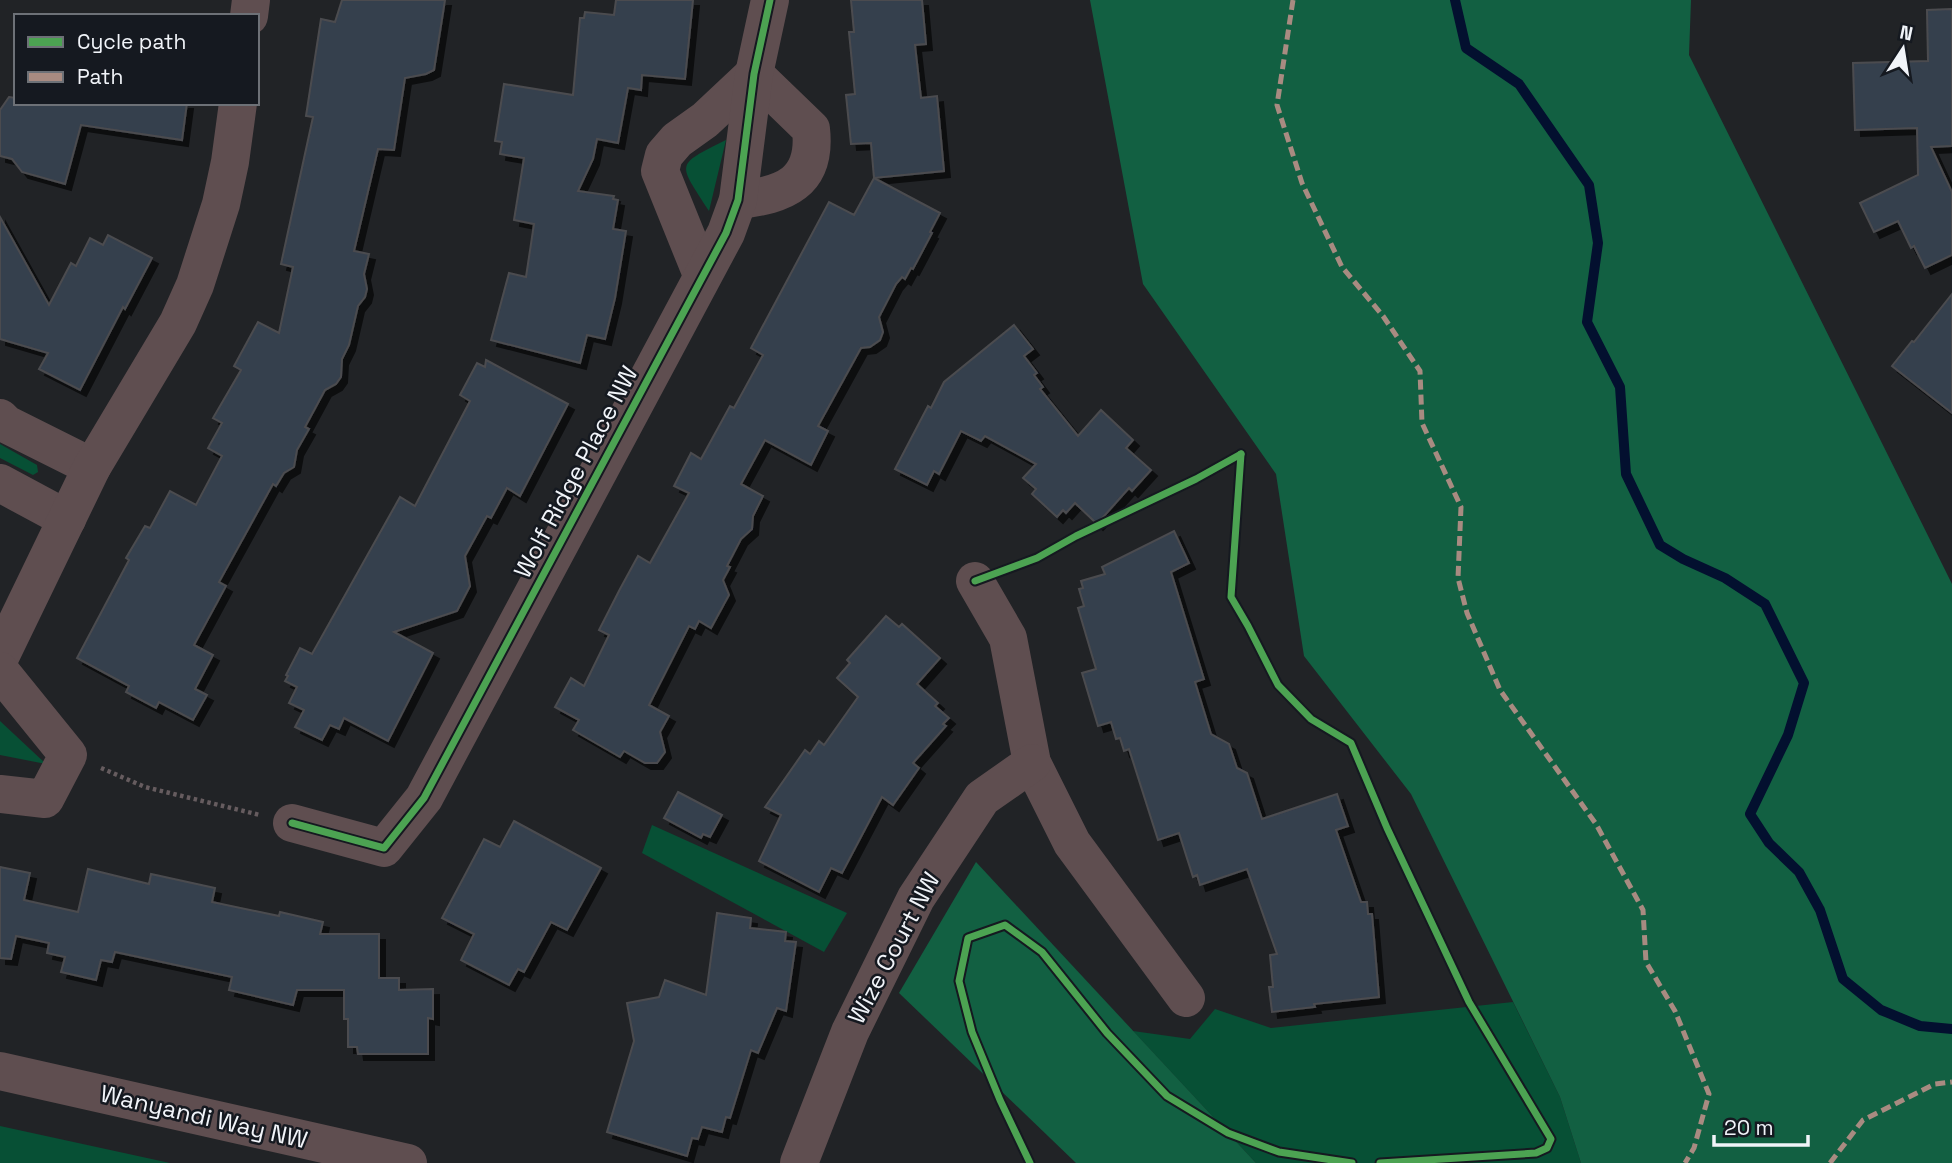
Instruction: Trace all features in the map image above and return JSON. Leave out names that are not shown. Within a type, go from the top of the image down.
[{"type":"street","name":"Wolf Ridge Place NW","points":[[292,823],[384,848],[424,798],[726,233],[738,200],[754,74],[770,0]]},
{"type":"street","points":[[702,275],[660,171],[664,155],[677,140],[705,120],[754,74],[811,130],[811,156],[804,176],[789,187],[766,197],[738,200]]},
{"type":"street","points":[[0,657],[92,467],[178,323],[195,285],[221,204],[238,105]]},
{"type":"street","points":[[0,418],[6,424],[92,467]]},
{"type":"street","points":[[0,483],[67,519]]},
{"type":"street","points":[[975,581],[1008,638],[1032,763],[1072,843],[1186,998]]},
{"type":"street","points":[[0,671],[68,754],[45,799],[0,794]]},
{"type":"street","name":"Wize Court NW","points":[[799,1163],[849,1032],[916,898],[982,798],[1032,763]]},
{"type":"street","name":"Wanyandi Way NW","points":[[0,1071],[408,1163]]},
{"type":"path","points":[[68,754],[145,787],[292,823]]},
{"type":"green space","points":[[1090,0],[1691,0],[1689,55],[1952,584],[1952,1163],[1581,1163],[1560,1097],[1411,794],[1304,656],[1276,474],[1143,284]]},
{"type":"green space","points":[[726,140],[709,211],[691,183],[686,167],[697,155]]},
{"type":"green space","points":[[0,444],[37,465],[38,472],[33,475],[0,458]]},
{"type":"green space","points":[[0,721],[46,764],[0,755]]},
{"type":"green space","points":[[652,825],[847,913],[824,952],[642,853]]},
{"type":"green space","points":[[976,862],[1256,1163],[1076,1163],[899,993]]},
{"type":"green space","points":[[1513,1002],[1560,1097],[1581,1163],[1256,1163],[1133,1031],[1190,1039],[1215,1009],[1271,1028]]},
{"type":"green space","points":[[0,1126],[170,1163],[0,1163]]},
{"type":"building","points":[[342,0],[445,0],[434,70],[405,78],[394,150],[378,149],[354,251],[369,254],[364,274],[367,289],[358,306],[349,345],[342,359],[341,377],[336,384],[325,390],[305,427],[309,429],[297,450],[294,467],[284,473],[276,486],[273,484],[219,582],[226,586],[194,645],[213,655],[195,689],[207,695],[193,720],[159,702],[156,708],[126,692],[129,686],[77,658],[129,560],[126,558],[145,526],[150,528],[170,491],[196,505],[222,456],[208,448],[222,423],[213,418],[241,370],[234,366],[258,322],[279,333],[293,267],[281,264],[313,117],[306,116],[321,19],[335,22]]},
{"type":"building","points":[[616,0],[693,0],[685,79],[642,75],[641,90],[628,88],[618,143],[597,139],[593,159],[578,191],[614,196],[613,199],[618,200],[613,229],[626,231],[605,339],[587,335],[580,363],[491,340],[509,273],[526,277],[534,224],[514,220],[524,158],[500,154],[502,142],[495,141],[504,84],[573,95],[580,18],[584,18],[585,12],[614,15]]},
{"type":"building","points":[[851,0],[922,0],[926,44],[915,45],[921,98],[937,96],[944,171],[874,178],[871,143],[851,144],[846,95],[855,94],[849,32],[854,32]]},
{"type":"building","points":[[1952,9],[1952,146],[1931,147],[1952,192],[1952,255],[1925,268],[1914,246],[1911,248],[1898,221],[1874,232],[1860,203],[1918,175],[1917,128],[1855,130],[1853,63],[1928,61],[1927,10]]},
{"type":"building","points":[[9,97],[14,98],[14,105],[187,105],[182,140],[81,125],[65,184],[22,172],[12,159],[0,156],[0,110]]},
{"type":"building","points":[[874,178],[940,213],[930,232],[932,233],[913,269],[911,268],[905,279],[902,277],[896,284],[879,317],[883,332],[880,340],[870,347],[861,348],[818,426],[828,431],[811,465],[765,440],[741,484],[763,496],[753,516],[752,529],[741,539],[727,566],[730,567],[723,580],[729,595],[711,628],[699,621],[695,629],[689,626],[649,705],[669,716],[660,732],[665,752],[657,763],[645,763],[624,751],[620,757],[573,730],[579,720],[555,707],[571,678],[584,686],[609,635],[599,630],[620,589],[638,556],[650,563],[689,493],[674,486],[691,453],[701,459],[730,406],[734,408],[763,355],[751,348],[829,202],[854,215]]},
{"type":"building","points":[[0,217],[49,305],[71,263],[76,266],[90,238],[103,245],[108,235],[152,258],[80,390],[39,369],[48,353],[0,339]]},
{"type":"building","points":[[1952,294],[1952,413],[1892,366]]},
{"type":"building","points":[[1014,325],[1033,349],[1024,356],[1037,373],[1034,375],[1043,387],[1040,389],[1078,436],[1101,410],[1133,440],[1126,448],[1151,470],[1132,491],[1129,488],[1097,524],[1075,503],[1066,513],[1063,510],[1057,517],[1032,494],[1036,489],[1023,478],[1036,464],[985,436],[981,441],[961,431],[939,474],[934,471],[927,485],[895,469],[928,406],[931,408],[944,382]]},
{"type":"building","points":[[486,360],[568,404],[520,496],[507,488],[491,518],[487,516],[465,556],[470,586],[457,611],[394,632],[433,653],[388,741],[344,718],[339,729],[330,725],[322,740],[295,727],[304,710],[289,703],[297,687],[285,681],[288,676],[286,675],[300,648],[312,654],[400,497],[415,506],[470,401],[460,395],[477,363],[485,367]]},
{"type":"building","points":[[1174,531],[1189,563],[1171,572],[1204,679],[1195,682],[1211,734],[1229,744],[1237,768],[1247,773],[1262,819],[1337,794],[1348,826],[1336,830],[1361,902],[1367,902],[1368,914],[1372,914],[1379,997],[1272,1012],[1269,987],[1273,987],[1270,955],[1277,954],[1247,869],[1200,885],[1197,875],[1193,877],[1179,833],[1158,840],[1129,749],[1124,751],[1120,738],[1116,739],[1111,722],[1098,726],[1082,673],[1096,669],[1078,608],[1084,606],[1079,589],[1083,588],[1081,581],[1105,574],[1102,567]]},
{"type":"building","points":[[886,616],[899,627],[902,624],[940,658],[917,684],[938,703],[935,706],[949,718],[943,724],[946,726],[913,763],[919,768],[893,805],[882,797],[842,873],[831,868],[819,892],[759,861],[781,815],[765,807],[805,750],[810,754],[819,741],[824,745],[858,697],[837,678],[850,663],[847,660]]},
{"type":"building","points":[[678,792],[722,815],[710,837],[703,834],[701,838],[664,818]]},
{"type":"building","points":[[514,821],[601,868],[567,930],[551,922],[524,972],[518,969],[509,985],[461,960],[474,934],[442,918],[484,839],[500,847]]},
{"type":"building","points":[[0,867],[30,873],[24,900],[78,912],[88,869],[149,884],[151,874],[215,888],[212,902],[279,916],[280,912],[323,922],[320,934],[379,934],[379,978],[399,978],[399,990],[433,989],[433,1019],[428,1018],[428,1054],[358,1054],[357,1047],[348,1047],[344,990],[297,990],[293,1005],[229,990],[232,977],[115,952],[112,962],[101,960],[96,980],[61,972],[65,957],[47,953],[49,943],[16,936],[11,959],[0,958]]},
{"type":"building","points":[[717,913],[751,918],[750,928],[786,932],[785,941],[796,942],[786,1011],[777,1008],[758,1053],[751,1050],[730,1118],[726,1117],[722,1132],[702,1127],[698,1139],[692,1138],[687,1156],[607,1132],[634,1041],[627,1003],[659,997],[665,980],[706,995]]},
{"type":"waterway","points":[[1455,0],[1466,48],[1519,84],[1589,185],[1598,243],[1587,322],[1620,387],[1626,474],[1660,545],[1725,578],[1765,604],[1804,683],[1788,735],[1750,814],[1769,843],[1799,872],[1820,910],[1843,979],[1881,1010],[1920,1026],[1952,1029]]},
{"type":"marked path","points":[[1293,0],[1277,105],[1302,183],[1342,267],[1383,316],[1420,371],[1422,423],[1461,507],[1458,578],[1467,613],[1500,690],[1596,824],[1643,910],[1646,962],[1675,1011],[1709,1094],[1694,1148],[1685,1163]]},
{"type":"marked path","points":[[1830,1163],[1863,1120],[1935,1084],[1952,1082]]},
{"type":"cycle path","points":[[292,823],[384,848],[424,798],[726,233],[738,200],[754,74],[770,0]]},
{"type":"cycle path","points":[[1241,454],[1231,597],[1278,685],[1311,719],[1351,743],[1387,828],[1469,1002],[1551,1139],[1547,1148],[1536,1153],[1380,1163]]},
{"type":"cycle path","points":[[975,581],[1037,558],[1241,454]]},
{"type":"cycle path","points":[[1030,1163],[972,1032],[959,981],[968,938],[1005,925],[1042,952],[1107,1033],[1167,1096],[1228,1133],[1279,1152],[1352,1163]]}]
